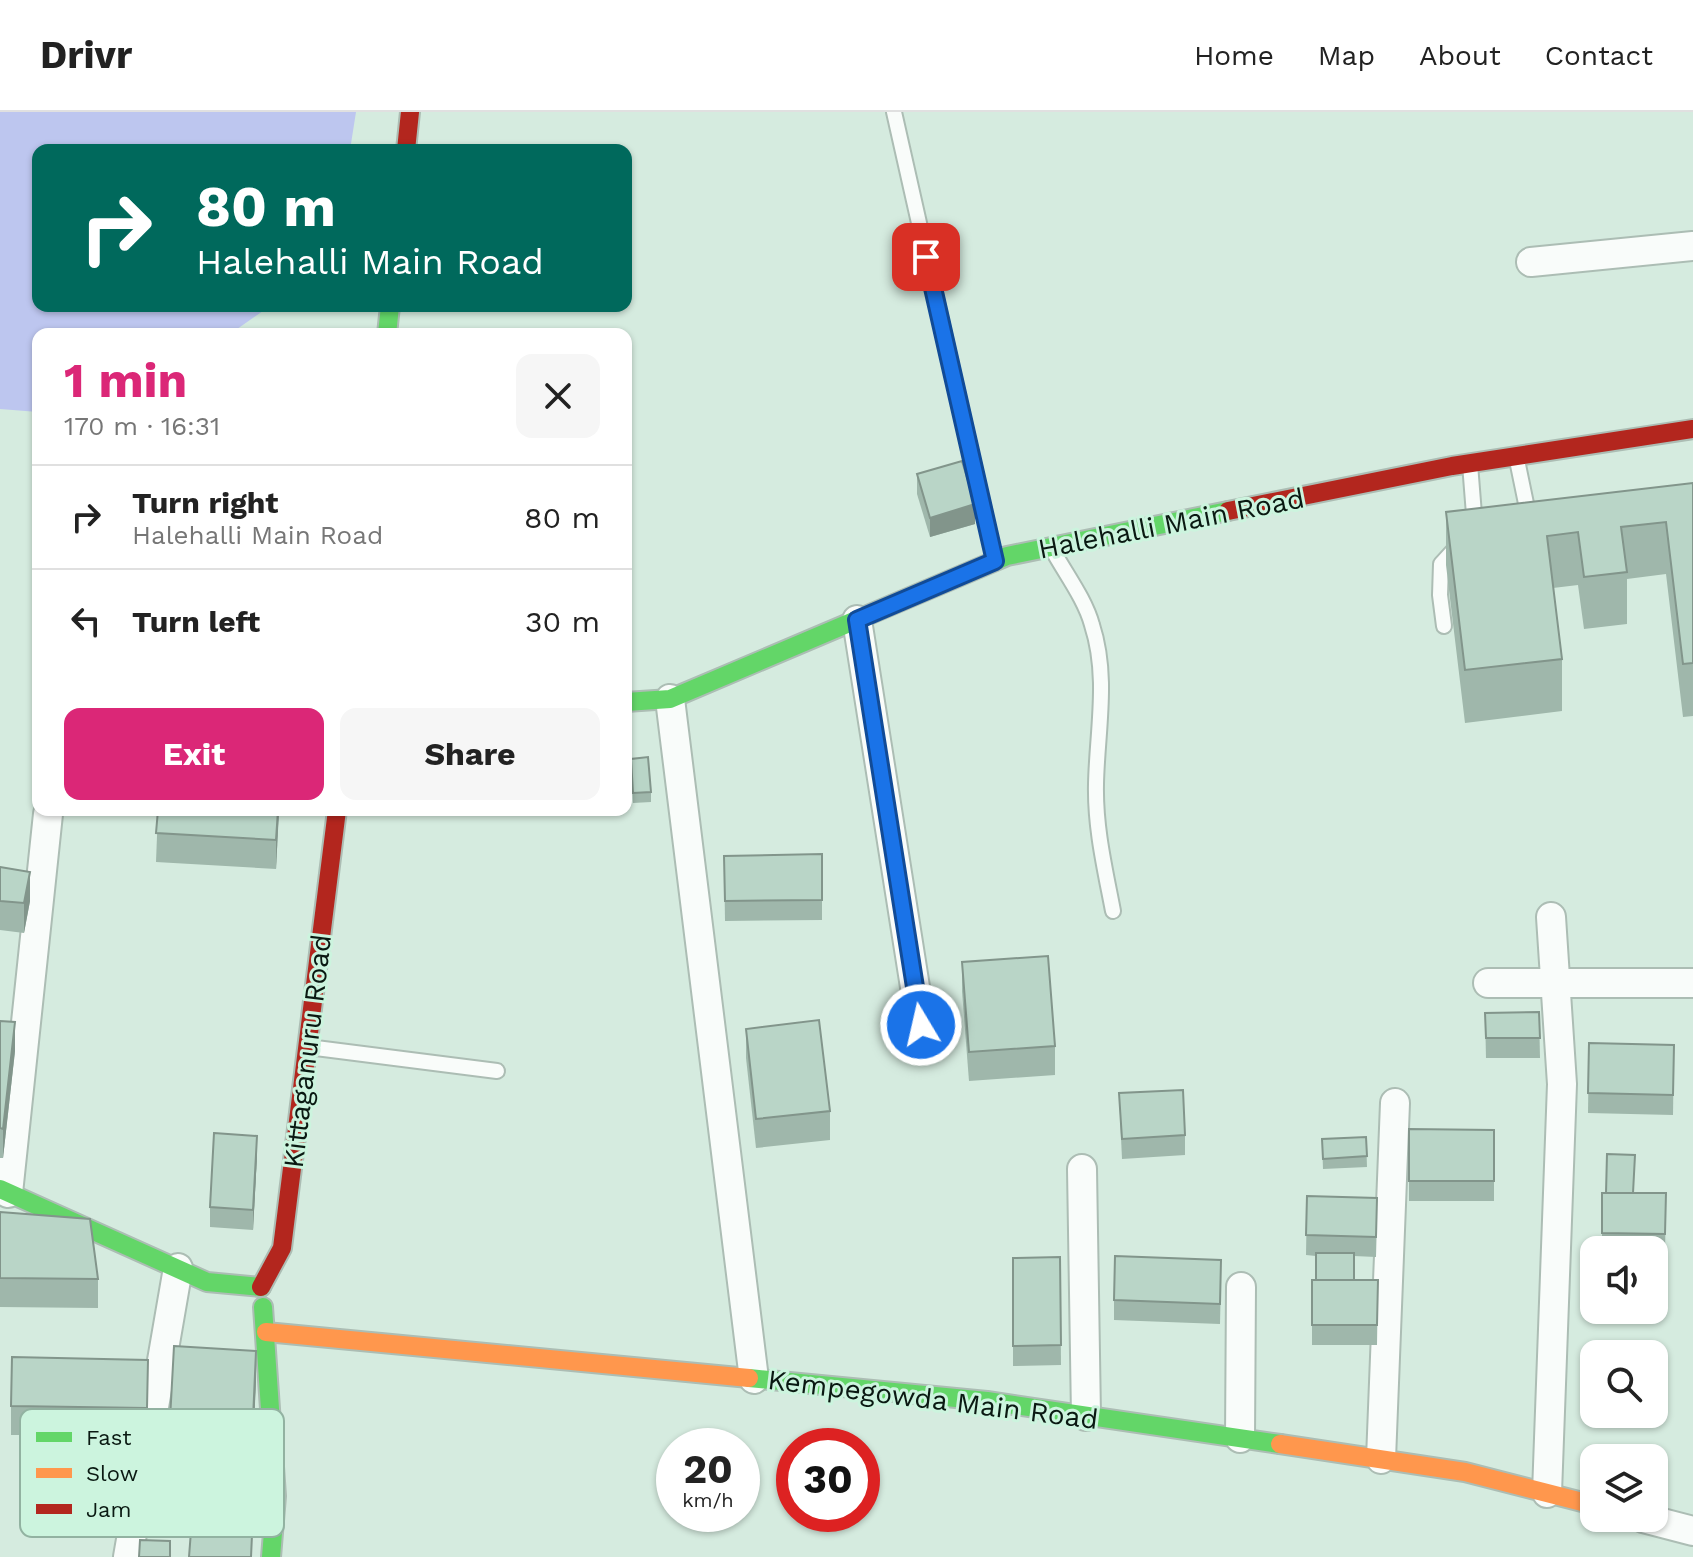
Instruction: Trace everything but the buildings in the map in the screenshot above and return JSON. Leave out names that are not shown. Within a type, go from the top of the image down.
[{"type":"street","points":[[407,144],[410,112]]},
{"type":"street","points":[[1531,262],[1693,246]]},
{"type":"street","name":"Halehalli Main Road","points":[[632,702],[670,699],[1007,556],[1470,464],[1693,429]]},
{"type":"street","points":[[857,620],[921,1025]]},
{"type":"street","points":[[670,699],[754,1379]]},
{"type":"street","points":[[48,816],[4,1191],[207,1282],[261,1287],[271,1409]]},
{"type":"street","name":"Kittaganuru Road","points":[[261,1287],[282,1248],[336,816]]},
{"type":"street","points":[[1547,1493],[1562,1084],[1551,917]]},
{"type":"street","points":[[1488,983],[1693,983]]},
{"type":"street","points":[[1381,1459],[1395,1103]]},
{"type":"street","points":[[1082,1169],[1086,1416]]},
{"type":"street","points":[[154,1409],[178,1268]]},
{"type":"street","points":[[1240,1438],[1241,1287]]},
{"type":"street","name":"Kempegowda Main Road","points":[[266,1332],[987,1401],[1465,1472],[1580,1501]]},
{"type":"street","points":[[1668,1524],[1693,1531]]},
{"type":"street","points":[[128,1557],[131,1537]]},
{"type":"street","points":[[271,1557],[273,1537]]},
{"type":"lane","points":[[894,112],[995,561]]},
{"type":"lane","points":[[1516,456],[1530,522],[1539,529]]},
{"type":"lane","points":[[1444,626],[1440,595],[1441,564],[1452,552],[1477,542],[1470,464]]},
{"type":"lane","points":[[1051,547],[1092,623],[1101,666],[1096,827],[1113,911]]},
{"type":"lane","points":[[307,1047],[497,1071]]},
{"type":"water","points":[[0,112],[356,112],[351,144],[32,144],[32,312],[261,312],[239,328],[32,328],[32,412],[0,409]]},
{"type":"traffic: fast","points":[[388,328],[389,312]]},
{"type":"traffic: fast","points":[[632,702],[670,699],[1007,556],[1228,511]]},
{"type":"traffic: fast","points":[[0,1189],[207,1282],[261,1287]]},
{"type":"traffic: fast","points":[[263,1307],[270,1409]]},
{"type":"traffic: fast","points":[[749,1378],[987,1401],[1280,1444]]},
{"type":"traffic: fast","points":[[271,1557],[273,1537]]},
{"type":"traffic: slow","points":[[266,1332],[749,1378]]},
{"type":"traffic: slow","points":[[1280,1444],[1465,1472],[1580,1501]]},
{"type":"traffic: jam","points":[[407,144],[410,112]]},
{"type":"traffic: jam","points":[[1228,511],[1452,466],[1693,429]]},
{"type":"traffic: jam","points":[[261,1287],[282,1248],[336,816]]},
{"type":"route","points":[[921,1025],[857,620],[995,561],[926,257]]}]
